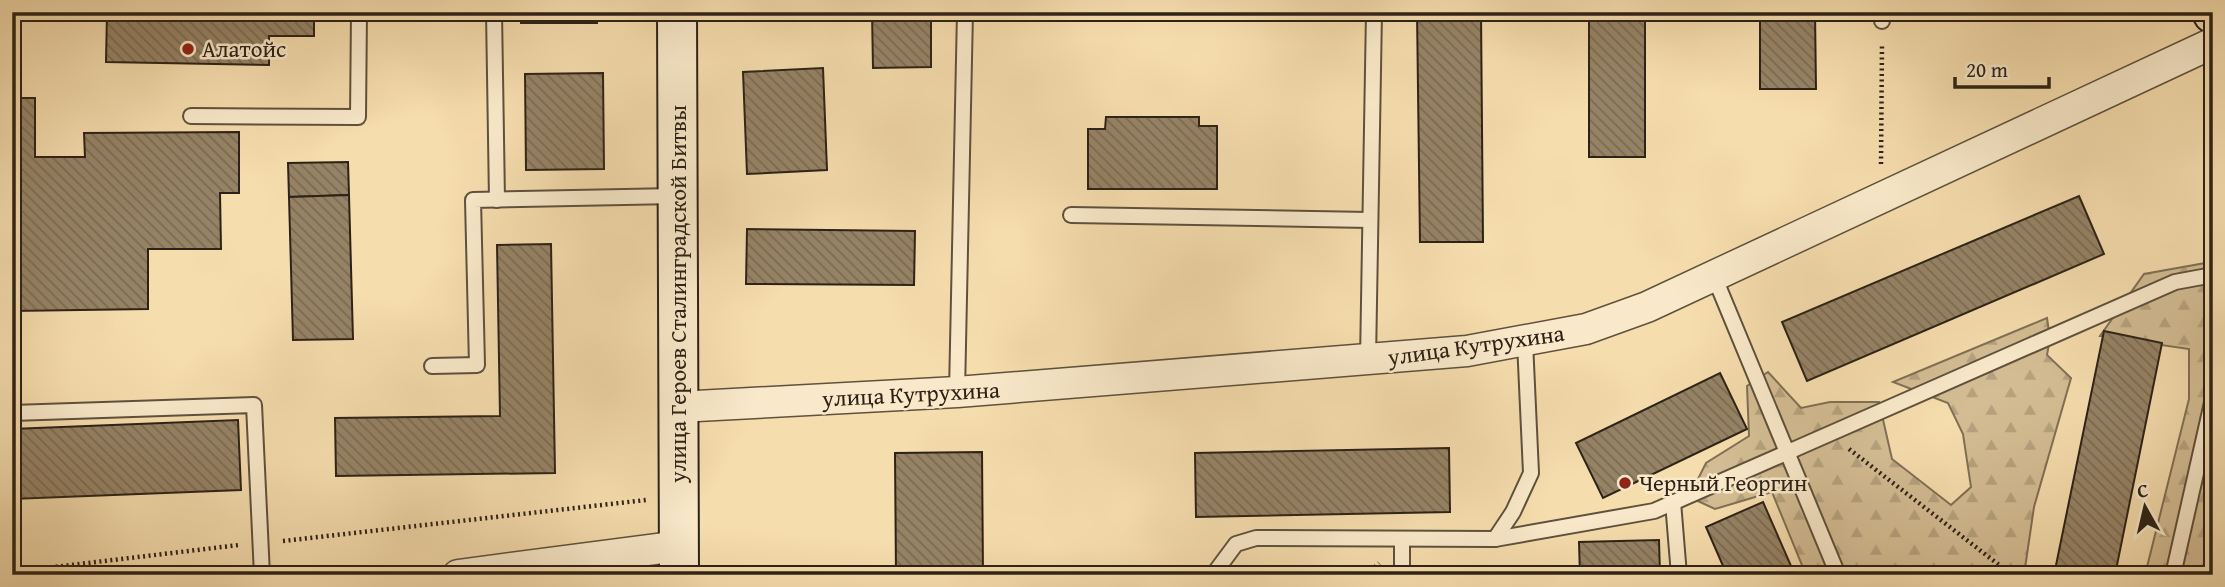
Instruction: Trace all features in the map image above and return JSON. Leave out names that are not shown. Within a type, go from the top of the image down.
[{"type":"street","name":"улица Героев Сталинградской Битвы","points":[[677,12],[679,560]]},
{"type":"street","name":"улица Кутрухина","points":[[678,407],[957,392],[1368,360],[1467,351],[1525,342],[1599,324],[1647,307],[2213,43]]},
{"type":"street","points":[[458,575],[679,560]]},
{"type":"lane","points":[[191,116],[358,117],[359,12]]},
{"type":"lane","points":[[494,12],[497,200]]},
{"type":"lane","points":[[957,392],[965,12]]},
{"type":"lane","points":[[1368,360],[1374,12]]},
{"type":"lane","points":[[432,366],[477,365],[473,200],[678,195]]},
{"type":"lane","points":[[1071,215],[1370,220]]},
{"type":"lane","points":[[1213,575],[1236,544],[1256,538],[1495,540],[1654,511],[2175,282],[2213,275]]},
{"type":"lane","points":[[1714,276],[1838,575]]},
{"type":"lane","points":[[1495,540],[1513,512],[1531,473],[1525,342]]},
{"type":"lane","points":[[2173,575],[2213,398]]},
{"type":"lane","points":[[12,413],[254,405],[262,575]]},
{"type":"lane","points":[[1673,502],[1679,575]]},
{"type":"lane","points":[[1402,540],[1402,575]]},
{"type":"path","points":[[1881,199],[1882,17]]},
{"type":"path","points":[[1829,434],[1938,515],[2012,575]]},
{"type":"path","points":[[12,572],[679,496]]},
{"type":"green space","points":[[2211,262],[2213,392],[2201,441],[2213,510],[2213,575],[2145,575],[2189,399],[2189,349],[2100,336],[2144,274]]},
{"type":"green space","points":[[2047,318],[2050,338],[2047,355],[2071,378],[2034,507],[2024,575],[1806,575],[1772,492],[1715,509],[1689,497],[1706,463],[1749,436],[1747,386],[1768,372],[1801,408],[1830,402],[1879,402],[1892,459],[1951,505],[1971,487],[1963,434],[1948,403],[1893,382]]},
{"type":"building","name":"Алатойс","points":[[107,12],[314,12],[314,36],[269,36],[269,65],[106,62]]},
{"type":"building","points":[[521,12],[597,12],[597,23],[521,23]]},
{"type":"building","points":[[872,12],[931,12],[931,67],[873,68]]},
{"type":"building","points":[[1417,12],[1481,12],[1483,242],[1420,242]]},
{"type":"building","points":[[1589,12],[1645,12],[1645,157],[1589,157]]},
{"type":"building","points":[[1760,12],[1815,12],[1816,89],[1760,89]]},
{"type":"building","points":[[1925,12],[1981,12],[1981,21],[1925,21]]},
{"type":"building","points":[[823,68],[827,170],[747,174],[743,72]]},
{"type":"building","points":[[603,73],[604,169],[526,170],[525,74]]},
{"type":"building","points":[[12,98],[35,98],[35,157],[85,157],[84,133],[239,132],[239,193],[220,193],[221,249],[148,249],[148,309],[12,311]]},
{"type":"building","points":[[1106,117],[1199,117],[1199,126],[1217,126],[1217,189],[1088,189],[1088,129],[1105,129]]},
{"type":"building","points":[[348,162],[349,195],[289,197],[288,163]]},
{"type":"building","points":[[349,195],[353,339],[293,340],[289,197]]},
{"type":"building","points":[[2079,196],[2104,254],[1807,381],[1782,322]]},
{"type":"building","points":[[747,229],[915,231],[914,285],[746,284]]},
{"type":"building","points":[[551,244],[555,473],[336,476],[335,418],[500,416],[497,245]]},
{"type":"building","points":[[2104,331],[2162,343],[2115,575],[2054,575]]},
{"type":"building","points":[[1720,373],[1747,429],[1603,498],[1576,443]]},
{"type":"building","points":[[238,420],[241,490],[12,499],[12,429]]},
{"type":"building","points":[[1449,448],[1450,512],[1196,517],[1195,453]]},
{"type":"building","points":[[982,452],[983,575],[896,575],[895,453]]},
{"type":"building","points":[[1763,502],[1795,575],[1727,575],[1706,527]]},
{"type":"building","points":[[1659,540],[1660,575],[1580,575],[1579,542]]},
{"type":"place","name":"Алатойс","points":[[188,49]]},
{"type":"place","name":"Черный Георгин","points":[[1625,483]]}]
